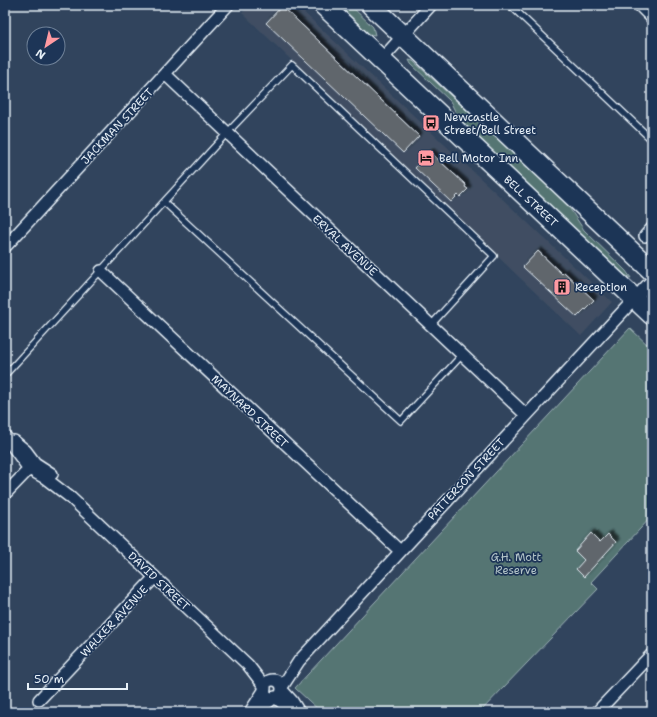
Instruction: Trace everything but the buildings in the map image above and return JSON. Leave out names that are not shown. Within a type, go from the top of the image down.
[{"type":"highway","name":"BELL STREET","points":[[323,5],[652,315]]},
{"type":"highway","points":[[371,5],[652,271]]},
{"type":"street","name":"JACKMAN STREET","points":[[5,246],[228,5]]},
{"type":"street","points":[[381,60],[402,35],[431,5]]},
{"type":"street","points":[[639,5],[652,18]]},
{"type":"street","name":"ERVAL AVENUE","points":[[165,74],[526,415]]},
{"type":"street","name":"MAYNARD STREET","points":[[101,271],[400,551]]},
{"type":"street","name":"PATTERSON STREET","points":[[256,712],[299,661],[652,280]]},
{"type":"street","name":"DAVID STREET","points":[[5,435],[26,451],[32,466],[52,474],[71,498],[274,689],[292,701],[299,712]]},
{"type":"street","points":[[5,494],[32,466]]},
{"type":"street","name":"WALKER AVENUE","points":[[39,700],[155,577]]},
{"type":"street","points":[[597,712],[652,655]]},
{"type":"street","name":"PATTERSON STREET","points":[[250,712],[274,689]]},
{"type":"street","name":"DAVID STREET","points":[[274,689],[287,707],[295,712]]},
{"type":"lane","points":[[510,5],[652,140]]},
{"type":"lane","points":[[5,375],[227,133],[292,65],[494,256],[431,325]]},
{"type":"lane","points":[[164,202],[401,421],[462,355]]},
{"type":"shaded area","name":"Bell Motor Inn","points":[[250,5],[296,5],[612,302],[581,336],[242,13]]},
{"type":"green space","points":[[339,5],[350,5],[373,27],[375,35],[369,34]]},
{"type":"green space","points":[[409,60],[413,61],[564,200],[584,230],[626,271],[631,278],[622,274],[460,121],[450,101],[411,64]]},
{"type":"green space","name":"G.H. Mott Reserve","points":[[630,328],[652,349],[652,516],[591,582],[598,589],[480,712],[321,712],[295,688]]},
{"type":"place","name":"Newcastle Street/Bell Street","points":[[431,123]]},
{"type":"place","name":"Bell Motor Inn","points":[[426,158]]},
{"type":"place","name":"Reception","points":[[562,287]]}]
